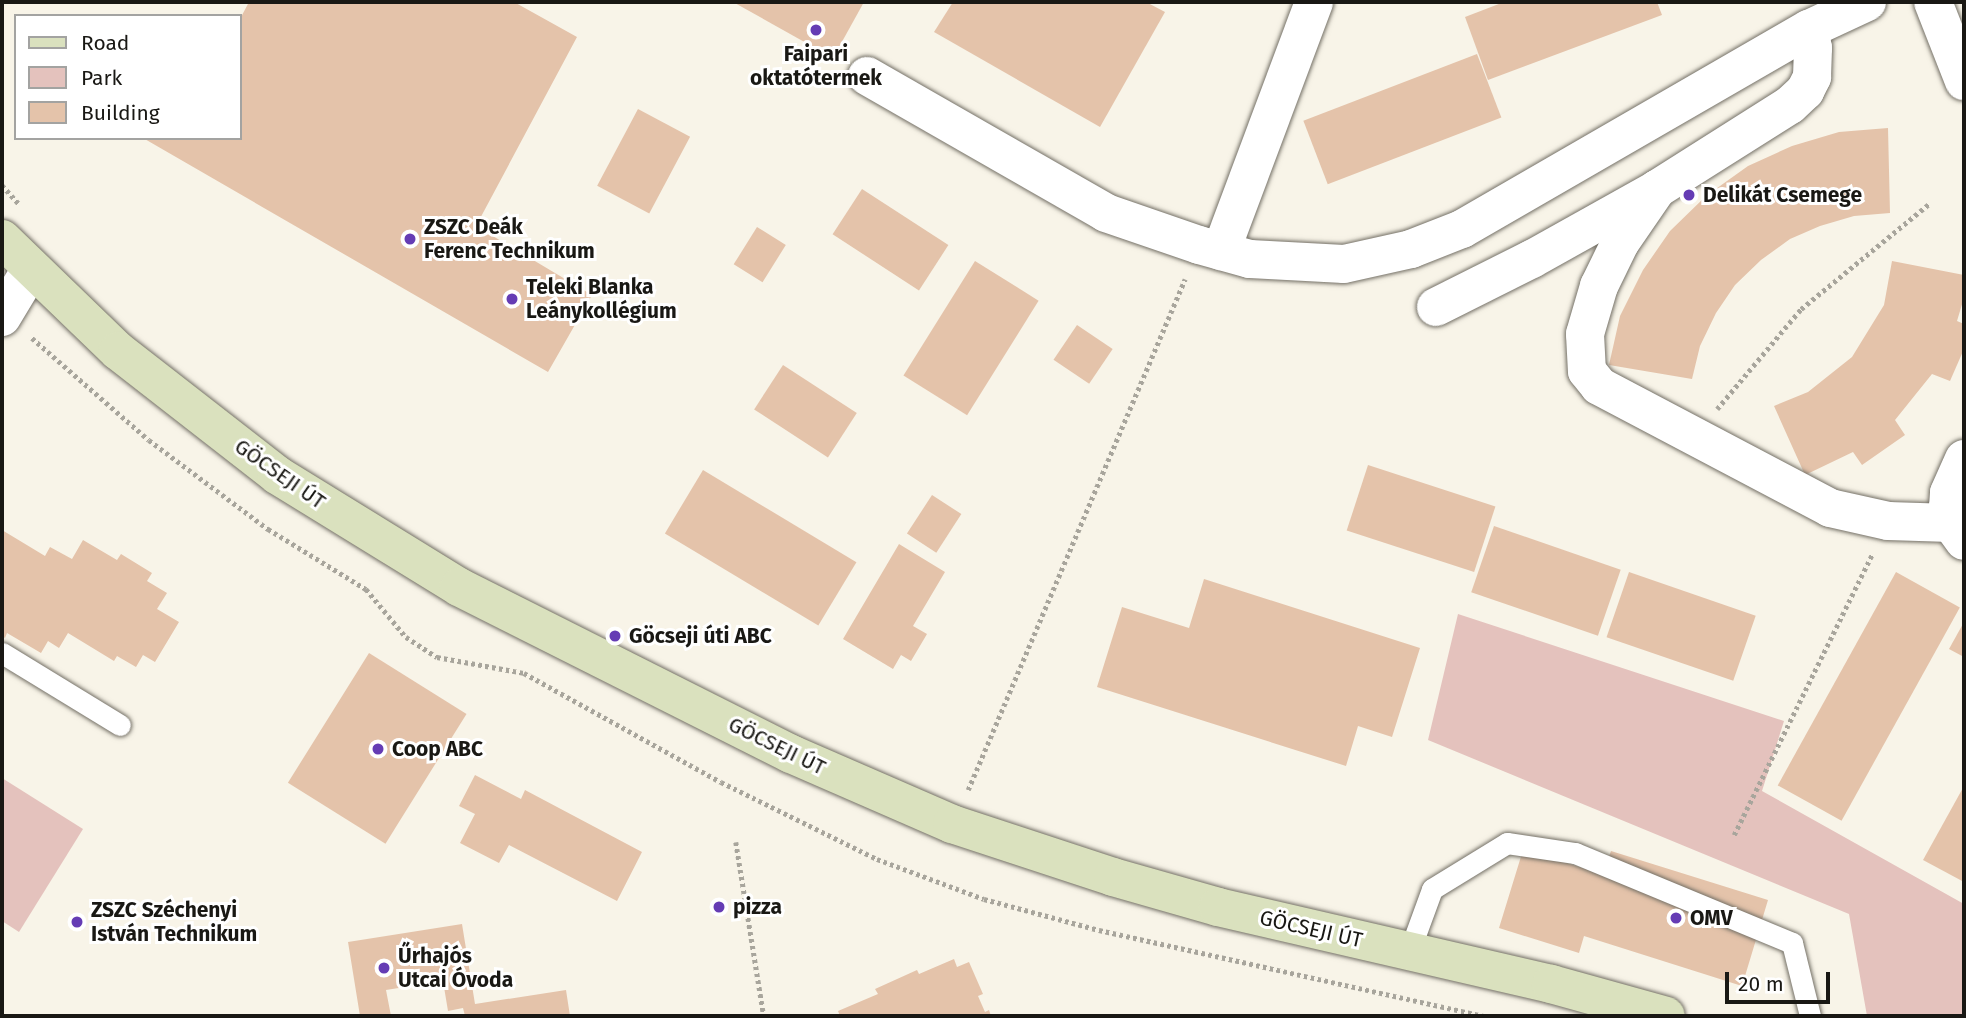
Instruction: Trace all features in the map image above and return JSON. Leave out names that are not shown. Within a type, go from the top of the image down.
[{"type":"main road","name":"GÖCSEJI ÚT","points":[[2,239],[118,351],[277,475],[459,587],[791,754],[880,794],[1007,845],[1218,907],[1551,984],[1666,1016]]},
{"type":"street","points":[[1210,248],[1314,2]]},
{"type":"street","points":[[867,76],[1106,213],[1250,259],[1320,265],[1344,264],[1411,249],[1462,229],[1809,29],[1867,2]]},
{"type":"street","points":[[1933,2],[1964,81]]},
{"type":"street","points":[[1436,307],[1532,259],[1657,189],[1790,104],[1805,91],[1812,77],[1813,48],[1809,29]]},
{"type":"street","points":[[1657,189],[1620,243],[1599,286],[1585,334],[1584,354],[1587,372],[1599,386],[1830,508],[1888,522],[1958,532],[1949,493],[1964,459]]},
{"type":"street","points":[[2,317],[31,269]]},
{"type":"lane","points":[[2,653],[120,725]]},
{"type":"lane","points":[[1409,952],[1432,889],[1507,843],[1575,853],[1792,943],[1810,1016]]},
{"type":"path","points":[[1694,437],[1801,309],[1930,203]]},
{"type":"path","points":[[968,791],[1210,248]]},
{"type":"path","points":[[1734,835],[1888,522]]},
{"type":"path","points":[[736,842],[764,1016]]},
{"type":"green space","points":[[1458,614],[1784,721],[1762,791],[1964,904],[1964,1016],[1867,1016],[1849,914],[1428,740]]},
{"type":"green space","points":[[2,778],[83,829],[19,932],[2,921]]},
{"type":"building","points":[[249,2],[514,2],[577,37],[476,226],[592,295],[548,372],[146,140],[242,140],[242,15]]},
{"type":"building","name":"Faipari oktatótermek","points":[[733,2],[864,2],[833,58]]},
{"type":"building","points":[[953,2],[1146,2],[1165,12],[1100,127],[934,32]]},
{"type":"building","points":[[1504,2],[1657,2],[1662,15],[1488,80],[1465,17]]},
{"type":"building","points":[[1477,54],[1501,117],[1328,184],[1303,121]]},
{"type":"building","points":[[638,109],[690,137],[649,214],[597,186]]},
{"type":"building","points":[[1888,128],[1890,213],[1854,216],[1820,226],[1790,239],[1761,260],[1735,285],[1716,313],[1700,346],[1692,379],[1609,365],[1620,316],[1643,270],[1670,231],[1706,196],[1748,166],[1792,146],[1839,132]]},
{"type":"building","points":[[862,189],[948,245],[919,290],[833,234]]},
{"type":"building","points":[[757,227],[786,245],[763,282],[734,264]]},
{"type":"building","points":[[975,261],[1039,301],[967,415],[903,375]]},
{"type":"building","points":[[1892,261],[1964,275],[1963,301],[1957,321],[1964,324],[1964,349],[1950,381],[1932,374],[1895,420],[1905,435],[1862,465],[1853,452],[1805,475],[1774,406],[1808,392],[1852,357],[1884,305]]},
{"type":"building","points":[[1077,325],[1113,349],[1089,384],[1054,360]]},
{"type":"building","points":[[783,365],[857,413],[828,457],[754,409]]},
{"type":"building","points":[[1368,465],[1495,506],[1474,572],[1347,531]]},
{"type":"building","points":[[703,470],[856,562],[818,626],[665,533]]},
{"type":"building","points":[[932,495],[961,514],[936,553],[907,534]]},
{"type":"building","points":[[1494,526],[1621,570],[1598,636],[1471,592]]},
{"type":"building","points":[[2,530],[45,556],[50,547],[72,559],[83,540],[117,560],[121,554],[152,573],[147,581],[167,593],[157,609],[179,622],[155,662],[143,655],[136,667],[117,656],[114,661],[68,633],[59,648],[48,641],[41,653],[7,633],[5,638],[2,636]]},
{"type":"building","points":[[899,544],[945,572],[913,626],[927,634],[911,661],[901,655],[893,669],[843,639]]},
{"type":"building","points":[[1629,572],[1756,616],[1733,681],[1607,637]]},
{"type":"building","points":[[1896,572],[1960,607],[1842,821],[1778,785]]},
{"type":"building","points":[[1204,579],[1420,648],[1392,737],[1358,726],[1346,766],[1097,687],[1122,607],[1189,628]]},
{"type":"building","points":[[1964,622],[1964,657],[1949,649]]},
{"type":"building","name":"Coop ABC","points":[[369,653],[467,714],[385,844],[288,783]]},
{"type":"building","points":[[475,775],[521,799],[525,790],[642,852],[617,901],[509,845],[499,863],[460,843],[475,814],[459,806]]},
{"type":"building","points":[[1964,786],[1964,882],[1923,860]]},
{"type":"building","name":"OMV","points":[[1523,850],[1603,874],[1611,851],[1768,900],[1742,986],[1584,936],[1579,953],[1499,928]]},
{"type":"building","points":[[462,924],[475,1004],[566,990],[570,1016],[465,1016],[463,1008],[448,1011],[443,981],[386,990],[391,1016],[360,1016],[348,942]]},
{"type":"building","points":[[954,959],[957,967],[969,962],[983,994],[978,996],[985,1012],[989,1010],[991,1016],[840,1016],[838,1011],[878,994],[875,989],[917,970],[919,974]]},
{"type":"place","name":"Faipari oktatótermek","points":[[816,30]]},
{"type":"place","name":"Delikát Csemege","points":[[1689,195]]},
{"type":"place","name":"ZSZC Deák Ferenc Technikum","points":[[410,239]]},
{"type":"place","name":"Teleki Blanka Leánykollégium","points":[[512,299]]},
{"type":"place","name":"Göcseji úti ABC","points":[[615,636]]},
{"type":"place","name":"Coop ABC","points":[[378,749]]},
{"type":"place","name":"pizza","points":[[719,907]]},
{"type":"place","name":"OMV","points":[[1676,918]]},
{"type":"place","name":"ZSZC Széchenyi István Technikum","points":[[77,922]]},
{"type":"place","name":"Űrhajós Utcai Óvoda","points":[[384,968]]}]
